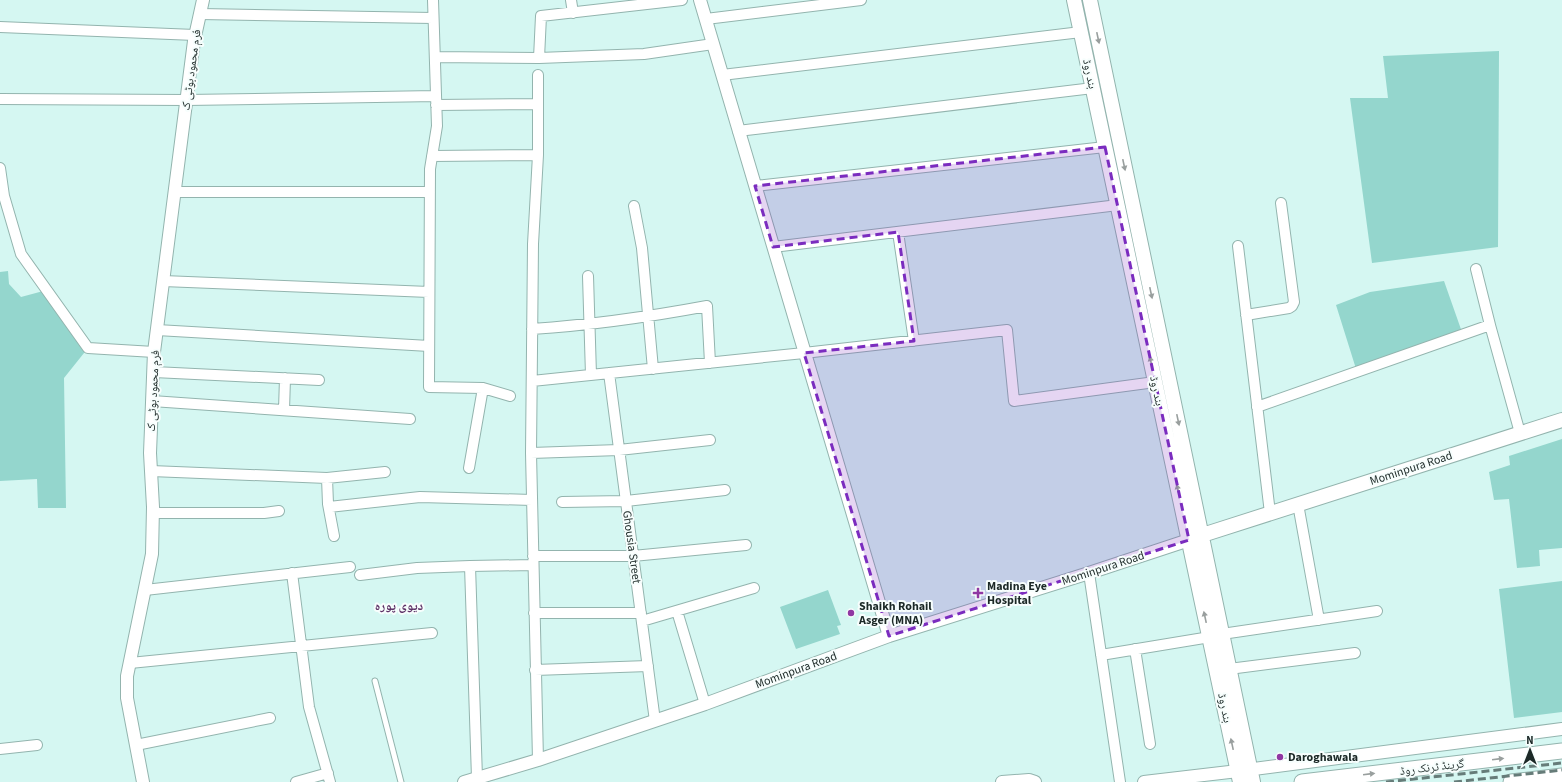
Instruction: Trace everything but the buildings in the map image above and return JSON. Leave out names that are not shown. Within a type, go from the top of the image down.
[{"type":"main road","name":"بند روڈ","points":[[1074,0],[1155,382],[1195,537]]},
{"type":"main road","name":"بند روڈ","points":[[1090,0],[1195,537],[1245,776]]},
{"type":"main road","name":"Mominpura Road","points":[[1195,537],[1562,420]]},
{"type":"main road","name":"بند روڈ","points":[[1216,635],[1229,669],[1245,776]]},
{"type":"main road","name":"گرینڈ ٹرنک روڈ","points":[[1302,782],[1562,751]]},
{"type":"main road","points":[[1511,782],[1562,776]]},
{"type":"street","name":"فرم محمود بوٹی ک","points":[[143,782],[127,698],[127,676],[152,554],[153,513],[150,453],[154,352],[195,35],[203,0]]},
{"type":"street","points":[[433,0],[437,126],[430,169],[429,387],[483,388],[510,396]]},
{"type":"street","points":[[571,0],[573,13]]},
{"type":"street","points":[[539,58],[541,16],[682,0]]},
{"type":"street","points":[[700,0],[889,636]]},
{"type":"street","points":[[706,19],[861,0]]},
{"type":"street","points":[[200,14],[433,18]]},
{"type":"street","points":[[0,28],[195,35]]},
{"type":"street","points":[[722,75],[1081,32]]},
{"type":"street","points":[[435,57],[539,58],[644,54],[713,44]]},
{"type":"street","points":[[538,75],[538,155],[533,244],[531,453],[538,760]]},
{"type":"street","points":[[738,131],[1093,88]]},
{"type":"street","points":[[0,99],[436,100],[538,104]]},
{"type":"street","points":[[755,186],[1105,147]]},
{"type":"street","points":[[432,156],[538,155]]},
{"type":"street","points":[[0,168],[4,196],[21,254],[88,348],[154,352]]},
{"type":"street","points":[[175,192],[430,192]]},
{"type":"street","points":[[1246,315],[1289,308],[1294,302],[1281,203]]},
{"type":"street","points":[[773,247],[1118,205]]},
{"type":"street","points":[[634,206],[642,248],[653,368]]},
{"type":"street","points":[[898,232],[914,341]]},
{"type":"street","points":[[1238,246],[1270,513]]},
{"type":"street","points":[[1476,269],[1520,434]]},
{"type":"street","points":[[588,276],[590,375]]},
{"type":"street","points":[[163,281],[429,292]]},
{"type":"street","points":[[532,329],[589,325],[649,317],[707,306],[710,363]]},
{"type":"street","points":[[1257,407],[1490,325]]},
{"type":"street","points":[[157,330],[429,346]]},
{"type":"street","points":[[532,381],[1007,330],[1014,401],[1155,382]]},
{"type":"street","points":[[154,372],[319,380]]},
{"type":"street","name":"Ghousia Street","points":[[609,373],[655,721]]},
{"type":"street","points":[[284,410],[285,378]]},
{"type":"street","points":[[469,468],[483,388]]},
{"type":"street","points":[[152,401],[410,419]]},
{"type":"street","points":[[531,453],[619,450],[710,440]]},
{"type":"street","points":[[151,471],[327,478],[385,472]]},
{"type":"street","points":[[327,478],[329,507],[334,536]]},
{"type":"street","points":[[562,502],[626,501],[726,490]]},
{"type":"street","points":[[329,507],[420,497],[532,500]]},
{"type":"street","points":[[1298,504],[1319,620]]},
{"type":"street","points":[[153,513],[264,513],[279,511]]},
{"type":"street","name":"Mominpura Road","points":[[464,782],[538,760],[705,704],[889,636],[1089,573],[1195,537]]},
{"type":"street","points":[[360,575],[417,568],[633,556],[746,545]]},
{"type":"street","points":[[470,566],[478,778]]},
{"type":"street","points":[[145,590],[350,567]]},
{"type":"street","points":[[1089,573],[1120,782]]},
{"type":"street","points":[[292,574],[309,707],[329,778],[296,782]]},
{"type":"street","points":[[534,613],[641,617],[677,611],[754,588]]},
{"type":"street","points":[[677,611],[705,704]]},
{"type":"street","points":[[1101,655],[1216,635],[1377,611]]},
{"type":"street","points":[[130,663],[432,633]]},
{"type":"street","points":[[1135,649],[1150,744]]},
{"type":"street","points":[[1229,669],[1356,653]]},
{"type":"street","points":[[536,670],[648,666]]},
{"type":"street","points":[[136,745],[270,718]]},
{"type":"street","points":[[1144,782],[1245,776],[1562,730]]},
{"type":"street","points":[[0,749],[37,746]]},
{"type":"street","points":[[1002,782],[1029,780],[1035,782]]},
{"type":"lane","points":[[375,681],[401,782]]},
{"type":"highlighted area","points":[[1105,147],[1189,540],[889,636],[804,353],[914,341],[898,232],[773,247],[755,186]]},
{"type":"green space","points":[[1499,51],[1498,247],[1372,263],[1350,98],[1388,98],[1383,56]]},
{"type":"green space","points":[[8,271],[9,284],[21,297],[47,290],[88,348],[64,378],[66,508],[38,508],[37,479],[0,481],[0,272]]},
{"type":"green space","points":[[1444,281],[1463,335],[1357,372],[1336,305],[1370,292]]},
{"type":"green space","points":[[1562,439],[1562,548],[1539,550],[1540,566],[1517,568],[1509,499],[1494,500],[1489,472],[1510,465],[1509,456]]},
{"type":"green space","points":[[1562,581],[1562,712],[1514,718],[1499,589]]},
{"type":"green space","points":[[828,590],[841,625],[837,626],[840,634],[796,649],[780,607]]},
{"type":"railway","points":[[1386,782],[1562,763]]},
{"type":"railway","points":[[1454,782],[1562,770]]},
{"type":"place","name":"Madina Eye Hospital","points":[[978,593]]},
{"type":"place","name":"Shaikh Rohail Asger (MNA)","points":[[851,613]]},
{"type":"place","name":"Daroghawala","points":[[1280,757]]},
{"type":"district","name":"دیوی پورہ","points":[[399,605]]}]
